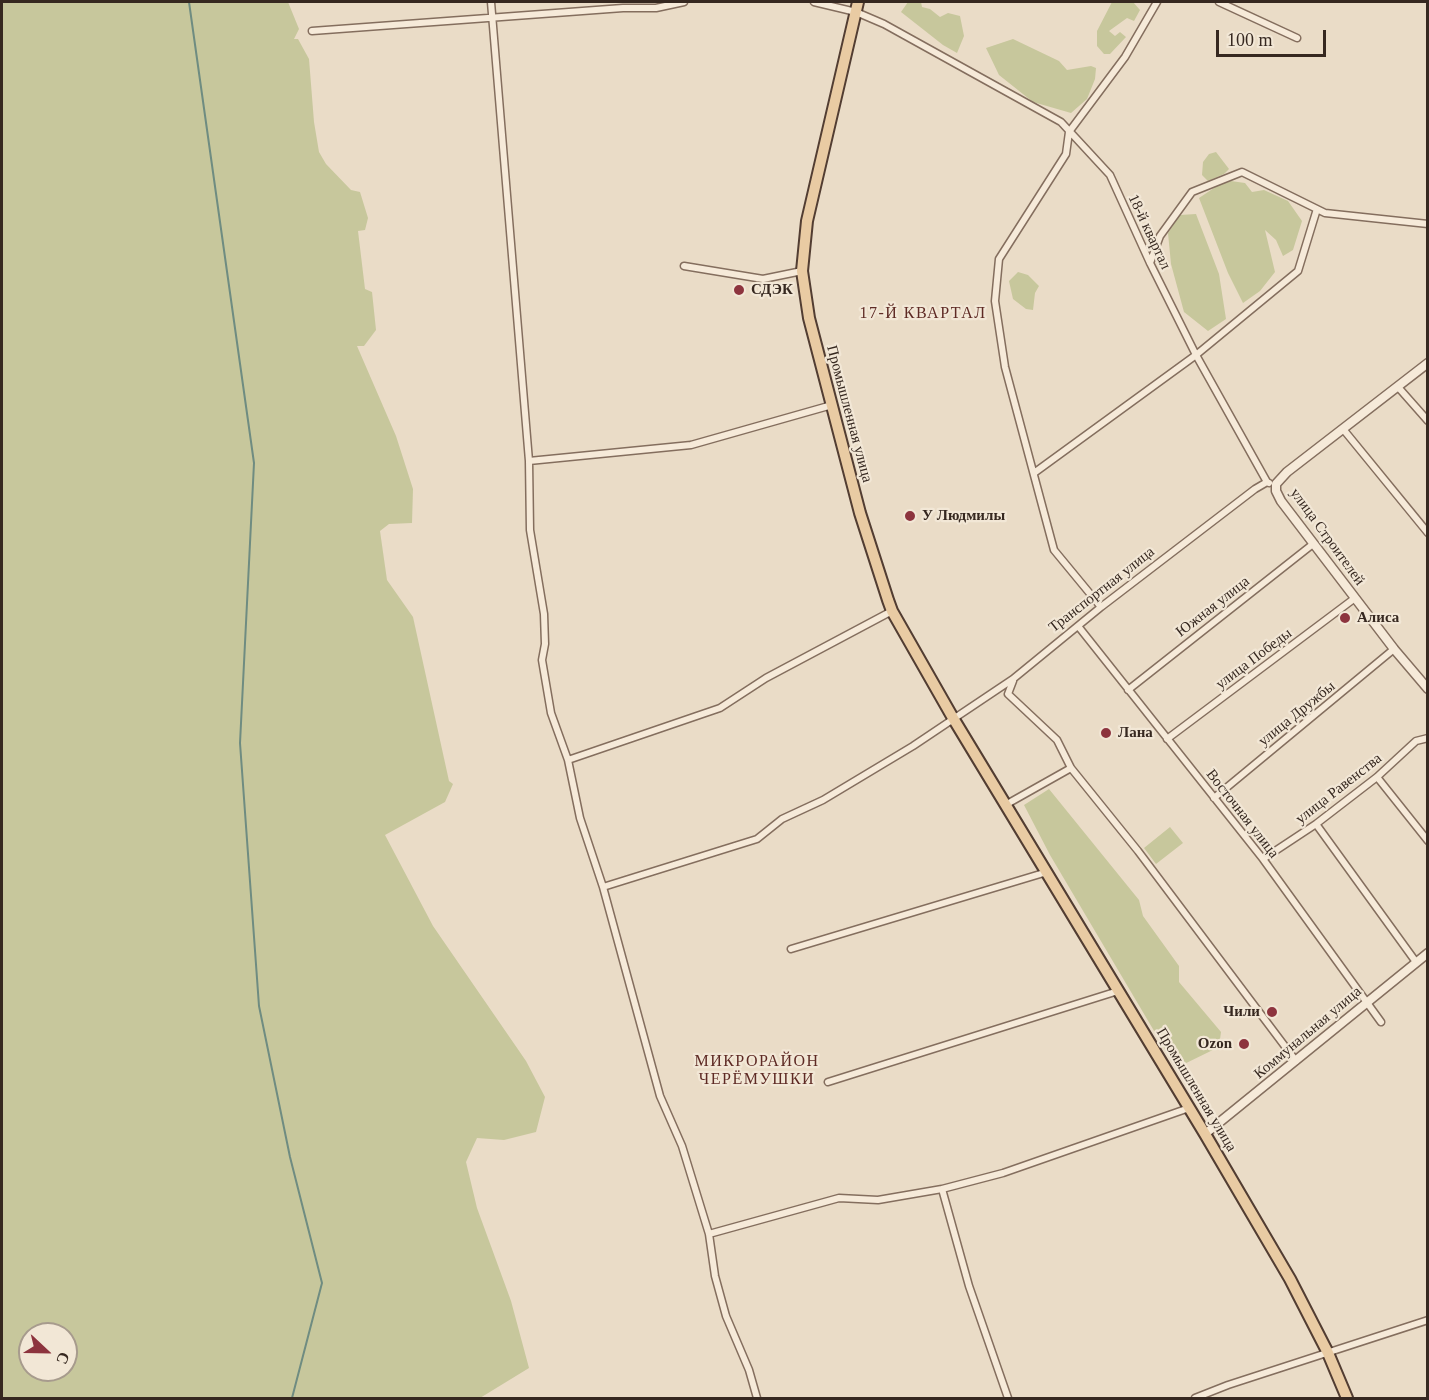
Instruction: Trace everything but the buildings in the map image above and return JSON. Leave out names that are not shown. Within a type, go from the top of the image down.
[{"type":"main road","name":"Промышленная улица","points":[[857,7],[807,220],[802,271],[809,318],[860,513],[892,611],[953,718],[1007,804],[1290,1279],[1328,1353],[1347,1398]]},
{"type":"street","points":[[491,2],[529,461],[530,530],[544,614],[545,644],[542,660],[551,713],[568,760],[580,818],[603,887],[660,1096],[682,1146],[709,1234],[715,1276],[726,1316],[749,1370],[757,1398]]},
{"type":"street","points":[[312,31],[623,8],[656,8],[684,2]]},
{"type":"street","name":"18-й квартал","points":[[814,2],[857,7],[1061,122],[1110,175],[1150,263],[1196,355],[1272,483]]},
{"type":"street","points":[[1101,607],[1054,550],[1005,367],[995,302],[999,259],[1066,154],[1069,132],[1125,57],[1157,2]]},
{"type":"street","points":[[1219,2],[1297,38]]},
{"type":"street","points":[[1150,263],[1160,236],[1192,192],[1242,172],[1325,213],[1428,224]]},
{"type":"street","points":[[1034,473],[1196,355],[1298,271],[1317,209]]},
{"type":"street","points":[[684,266],[763,279],[802,271]]},
{"type":"street","name":"Транспортная улица","points":[[603,887],[757,839],[782,819],[823,800],[913,746],[1013,680],[1101,607],[1255,489],[1272,483],[1428,363]]},
{"type":"street","points":[[1398,387],[1428,421]]},
{"type":"street","points":[[529,461],[691,445],[832,405]]},
{"type":"street","points":[[1343,429],[1428,533]]},
{"type":"street","name":"улица Строителей","points":[[1272,483],[1281,501],[1313,544],[1428,689]]},
{"type":"street","name":"Южная улица","points":[[1128,690],[1313,544]]},
{"type":"street","name":"улица Победы","points":[[1167,739],[1355,598]]},
{"type":"street","points":[[568,760],[720,708],[766,678],[892,611]]},
{"type":"street","name":"Восточная улица","points":[[1078,626],[1263,859],[1381,1022]]},
{"type":"street","name":"улица Дружбы","points":[[1214,798],[1394,649]]},
{"type":"street","points":[[1013,680],[1008,694],[1057,740],[1071,768],[1138,851],[1296,1061]]},
{"type":"street","name":"улица Равенства","points":[[1263,859],[1316,824],[1377,777],[1416,741],[1428,738]]},
{"type":"street","points":[[1007,804],[1071,768]]},
{"type":"street","points":[[1377,777],[1428,842]]},
{"type":"street","points":[[1316,824],[1416,962]]},
{"type":"street","points":[[791,949],[1047,872]]},
{"type":"street","name":"Коммунальная улица","points":[[1205,1134],[1428,953]]},
{"type":"street","points":[[828,1083],[1118,991]]},
{"type":"street","points":[[709,1234],[839,1198],[878,1200],[942,1189],[1004,1173],[1189,1108]]},
{"type":"street","points":[[942,1189],[969,1286],[1008,1398]]},
{"type":"street","points":[[1195,1398],[1227,1385],[1428,1320]]},
{"type":"green space","points":[[2,2],[288,2],[299,29],[294,39],[298,39],[309,59],[319,152],[326,164],[351,190],[360,192],[368,218],[365,230],[358,231],[365,289],[372,292],[376,330],[364,346],[357,346],[396,436],[413,489],[412,523],[389,524],[380,531],[387,580],[413,617],[449,781],[453,784],[445,802],[385,835],[433,926],[526,1061],[545,1097],[536,1132],[504,1140],[477,1138],[466,1162],[477,1208],[511,1301],[529,1368],[480,1398],[2,1398]]},
{"type":"green space","points":[[908,2],[921,2],[922,7],[930,9],[940,17],[948,13],[960,16],[964,36],[957,53],[943,45],[901,12]]},
{"type":"green space","points":[[1112,2],[1133,2],[1140,10],[1134,21],[1127,18],[1109,31],[1115,36],[1120,32],[1126,37],[1110,54],[1104,54],[1097,46],[1097,31]]},
{"type":"green space","points":[[1013,39],[1059,61],[1067,70],[1091,66],[1096,68],[1095,79],[1087,99],[1071,113],[1033,102],[999,75],[986,48]]},
{"type":"green space","points":[[1216,152],[1229,169],[1224,174],[1208,181],[1202,175],[1203,162],[1209,154]]},
{"type":"green space","points":[[1231,181],[1245,183],[1252,192],[1264,190],[1288,201],[1302,221],[1293,250],[1283,256],[1276,240],[1265,230],[1275,272],[1260,291],[1243,303],[1228,273],[1199,198],[1217,186]]},
{"type":"green space","points":[[1196,214],[1219,274],[1226,319],[1208,331],[1184,312],[1171,264],[1168,233],[1180,215]]},
{"type":"green space","points":[[1018,272],[1028,275],[1039,286],[1035,293],[1033,310],[1026,309],[1013,299],[1009,281]]},
{"type":"green space","points":[[1049,789],[1139,900],[1143,916],[1179,966],[1179,982],[1221,1032],[1219,1047],[1176,1068],[1050,855],[1024,805]]},
{"type":"green space","points":[[1170,827],[1183,843],[1156,864],[1144,848]]},
{"type":"waterway","points":[[189,2],[254,463],[240,743],[259,1006],[290,1157],[322,1283],[292,1398]]},
{"type":"place","name":"СДЭК","points":[[739,290]]},
{"type":"place","name":"У Людмилы","points":[[910,516]]},
{"type":"place","name":"Алиса","points":[[1345,618]]},
{"type":"place","name":"Лана","points":[[1106,733]]},
{"type":"place","name":"Чили","points":[[1272,1012]]},
{"type":"place","name":"Ozon","points":[[1244,1044]]},
{"type":"district","name":"17-Й КВАРТАЛ","points":[[923,314]]},
{"type":"district","name":"МИКРОРАЙОН ЧЕРЁМУШКИ","points":[[757,1071]]}]
